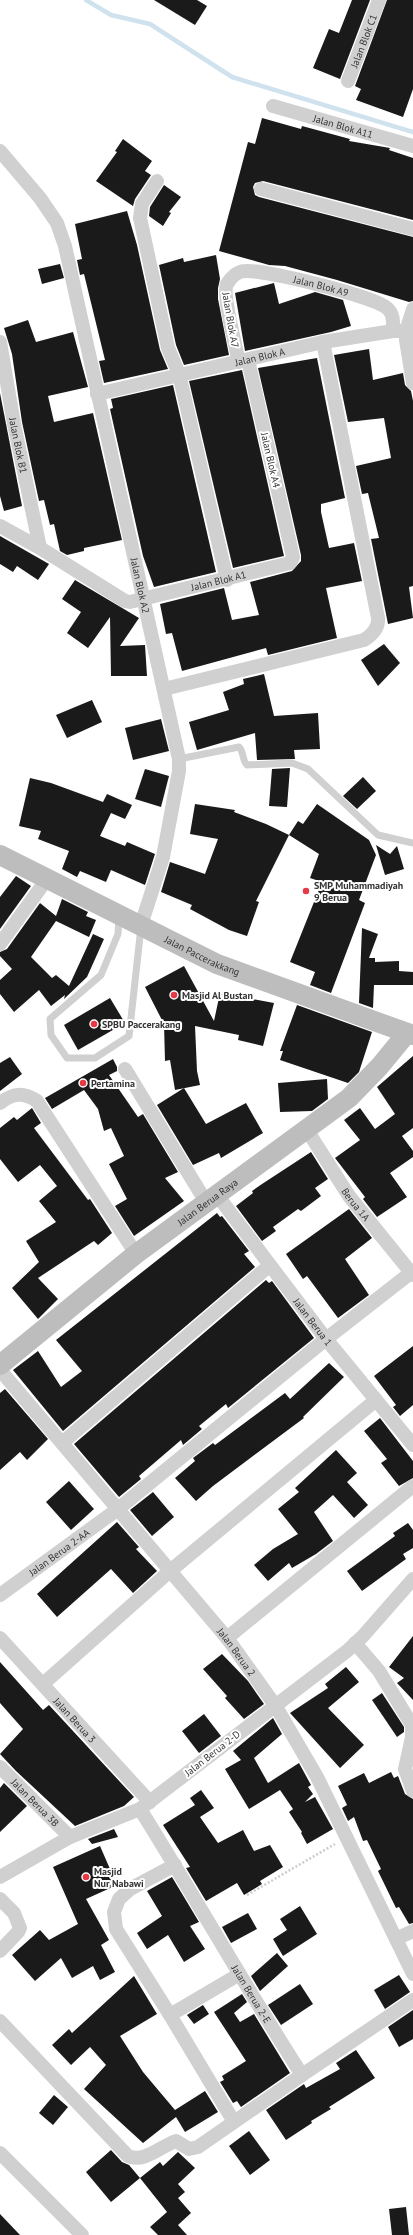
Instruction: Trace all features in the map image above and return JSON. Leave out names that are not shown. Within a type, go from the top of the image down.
[{"type":"street","name":"Jalan Blok C1","points":[[348,81],[379,0]]},
{"type":"street","name":"Jalan Blok A11","points":[[273,106],[413,146]]},
{"type":"street","name":"Jalan Blok A2","points":[[0,151],[40,198],[57,224],[65,246],[179,759],[179,771],[165,850],[141,925]]},
{"type":"street","points":[[157,182],[142,204],[140,218],[168,348],[179,374],[227,580]]},
{"type":"street","points":[[261,189],[413,229]]},
{"type":"street","name":"Jalan Blok A9","points":[[230,279],[240,272],[246,271],[333,288],[375,302],[387,308],[405,336],[413,383]]},
{"type":"street","name":"Jalan Blok A7","points":[[230,279],[225,292],[243,361]]},
{"type":"street","points":[[405,336],[413,309]]},
{"type":"street","name":"Jalan Blok A","points":[[98,394],[179,374],[323,342],[405,336]]},
{"type":"street","name":"Jalan Blok B1","points":[[0,342],[13,417],[40,548]]},
{"type":"street","points":[[164,689],[364,640],[370,636],[378,625],[378,618],[323,342]]},
{"type":"street","name":"Jalan Blok A4","points":[[243,361],[293,559]]},
{"type":"street","points":[[0,526],[40,548],[125,601],[135,602],[143,599]]},
{"type":"street","name":"Jalan Blok A1","points":[[143,599],[227,580],[290,563],[293,559]]},
{"type":"street","name":"Jalan Paccerakkang","points":[[0,855],[217,964],[410,1034]]},
{"type":"street","points":[[0,944],[48,878]]},
{"type":"street","name":"Jalan Berua Raya","points":[[0,1365],[136,1254],[349,1098],[410,1034]]},
{"type":"street","name":"Jalan Berua 1","points":[[125,1069],[211,1199],[269,1266],[326,1339],[413,1445]]},
{"type":"street","points":[[0,1103],[9,1096],[18,1094],[30,1097],[36,1101],[136,1254]]},
{"type":"street","name":"Berua 1A","points":[[307,1130],[349,1196],[412,1273]]},
{"type":"street","points":[[62,1443],[269,1266]]},
{"type":"street","name":"Jalan Berua 2-AA","points":[[0,1596],[118,1509],[326,1339],[412,1273]]},
{"type":"street","name":"Jalan Berua 2","points":[[0,1370],[227,1638],[275,1705],[317,1777],[413,1974]]},
{"type":"street","points":[[43,1684],[170,1571],[376,1400]]},
{"type":"street","points":[[227,1638],[413,1486]]},
{"type":"street","name":"Jalan Berua 2-D","points":[[0,1877],[70,1837],[145,1805],[355,1643],[413,1579]]},
{"type":"street","name":"Jalan Berua 3","points":[[0,1638],[43,1684],[145,1805]]},
{"type":"street","points":[[355,1643],[379,1671],[412,1725],[412,1737],[405,1769],[413,1791]]},
{"type":"street","name":"Jalan Berua 3B","points":[[0,1767],[70,1837]]},
{"type":"street","name":"Jalan Berua 2-E","points":[[145,1805],[175,1865],[238,1975],[302,2075]]},
{"type":"street","points":[[175,1865],[130,1888],[119,1899],[114,1912],[116,1929],[170,2015],[234,2122]]},
{"type":"street","points":[[0,1899],[14,1913],[20,1928],[0,1951]]},
{"type":"street","points":[[396,1939],[413,1931]]},
{"type":"street","points":[[170,2015],[238,1975]]},
{"type":"street","points":[[0,2020],[128,2156],[136,2160],[176,2141],[193,2149],[413,2000]]},
{"type":"street","points":[[0,2153],[82,2235]]},
{"type":"lane","points":[[179,759],[239,747],[247,765],[298,764],[308,769],[378,835],[413,843]]},
{"type":"lane","points":[[120,914],[118,934],[101,975],[50,1019],[51,1035],[67,1058],[95,1058],[129,1036],[141,925]]},
{"type":"path","points":[[248,1895],[347,1837]]},
{"type":"building","points":[[154,0],[197,0],[207,6],[195,25]]},
{"type":"building","points":[[352,0],[370,0],[340,79],[313,68],[329,29],[339,33]]},
{"type":"building","points":[[387,0],[413,0],[413,89],[403,117],[356,100],[361,89],[355,86]]},
{"type":"building","points":[[262,118],[301,129],[302,126],[350,139],[349,141],[390,148],[389,150],[413,158],[413,220],[263,181],[255,183],[253,187],[255,195],[259,197],[413,237],[413,301],[409,302],[285,266],[269,265],[219,251],[248,142],[255,144]]},
{"type":"building","points":[[123,139],[152,161],[145,171],[151,175],[135,199],[133,206],[96,181],[117,152],[115,151]]},
{"type":"building","points":[[164,185],[181,197],[169,212],[171,213],[163,226],[149,216],[150,207]]},
{"type":"building","points":[[127,211],[137,245],[160,350],[168,369],[104,383],[99,361],[105,360],[84,274],[80,275],[77,260],[82,259],[75,224]]},
{"type":"building","points":[[216,255],[220,279],[218,299],[229,355],[184,365],[176,345],[159,265],[183,258],[184,262]]},
{"type":"building","points":[[60,264],[64,278],[42,284],[38,269]]},
{"type":"building","points":[[274,283],[279,304],[315,292],[343,300],[351,326],[331,332],[245,351],[235,293]]},
{"type":"building","points":[[28,320],[36,342],[73,332],[88,387],[48,396],[54,422],[93,413],[122,540],[84,548],[84,551],[67,555],[60,551],[54,524],[50,525],[44,500],[39,501],[22,422],[12,354],[4,328]]},
{"type":"building","points":[[369,349],[373,380],[403,373],[405,385],[411,391],[413,401],[413,586],[409,587],[413,618],[388,624],[371,539],[379,538],[368,493],[362,494],[356,466],[391,458],[384,418],[348,422],[334,355]]},
{"type":"building","points":[[317,358],[345,498],[321,504],[321,512],[329,548],[354,543],[362,581],[326,588],[337,638],[268,655],[266,648],[182,671],[172,633],[166,634],[160,604],[224,588],[232,620],[259,615],[250,582],[292,571],[301,561],[301,555],[258,368]]},
{"type":"building","points":[[242,370],[284,556],[233,568],[189,381]]},
{"type":"building","points":[[173,385],[216,572],[154,587],[143,556],[110,409],[113,408],[111,399]]},
{"type":"building","points":[[0,393],[22,506],[4,511],[0,496]]},
{"type":"building","points":[[0,536],[49,564],[38,580],[17,566],[13,572],[0,564]]},
{"type":"building","points":[[75,580],[139,618],[120,646],[145,645],[147,676],[111,676],[110,617],[88,648],[67,633],[81,612],[62,599]]},
{"type":"building","points":[[384,644],[400,663],[378,686],[361,660]]},
{"type":"building","points":[[264,674],[274,716],[318,713],[320,749],[294,750],[295,759],[257,760],[255,733],[197,750],[189,722],[229,710],[223,692],[244,684],[243,679]]},
{"type":"building","points":[[92,700],[102,722],[67,738],[56,715]]},
{"type":"building","points":[[161,719],[169,751],[133,760],[125,728]]},
{"type":"building","points":[[290,768],[287,807],[269,806],[272,769]]},
{"type":"building","points":[[145,769],[169,776],[161,807],[135,799]]},
{"type":"building","points":[[363,777],[376,791],[357,809],[343,796]]},
{"type":"building","points":[[30,778],[51,783],[103,802],[107,794],[132,805],[125,819],[111,813],[100,836],[125,846],[127,842],[155,854],[145,885],[111,870],[106,882],[80,871],[77,877],[62,869],[69,851],[38,839],[41,831],[19,826]]},
{"type":"building","points":[[195,804],[235,810],[234,812],[266,824],[289,835],[256,901],[259,902],[247,936],[229,930],[190,909],[192,905],[161,892],[170,862],[205,874],[218,839],[190,834]]},
{"type":"building","points":[[317,804],[369,840],[376,855],[359,900],[365,903],[331,993],[310,985],[315,972],[290,962],[322,882],[310,878],[319,854],[289,835],[298,821],[303,824]]},
{"type":"building","points":[[376,845],[390,854],[397,846],[404,869],[385,875]]},
{"type":"building","points":[[16,876],[31,886],[0,929],[0,897]]},
{"type":"building","points":[[62,899],[88,912],[86,916],[96,920],[89,937],[56,921],[31,957],[52,978],[56,975],[69,986],[93,934],[104,939],[87,977],[64,999],[65,995],[51,1006],[39,990],[14,1012],[0,994],[0,980],[12,969],[0,956],[0,952],[7,949],[40,903],[56,916]]},
{"type":"building","points":[[362,928],[378,934],[369,958],[375,958],[375,962],[399,961],[399,971],[413,972],[413,985],[374,985],[373,1008],[359,1003]]},
{"type":"building","points":[[184,966],[214,1021],[220,993],[274,1003],[263,1046],[238,1040],[239,1035],[195,1026],[197,1071],[200,1085],[175,1090],[170,1060],[165,1061],[164,1024],[145,987]]},
{"type":"building","name":"SPBU Paccerakang","points":[[110,998],[125,1023],[78,1050],[64,1025]]},
{"type":"building","points":[[297,1005],[372,1032],[359,1072],[348,1083],[280,1060],[283,1051],[280,1051]]},
{"type":"building","points":[[413,1056],[413,1128],[402,1136],[413,1151],[413,1157],[390,1173],[407,1197],[377,1217],[363,1199],[365,1197],[335,1158],[360,1140],[344,1120],[360,1108],[375,1129],[395,1114],[377,1087]]},
{"type":"building","points":[[10,1057],[22,1074],[0,1091],[0,1063]]},
{"type":"building","points":[[113,1059],[117,1067],[117,1071],[109,1075],[138,1117],[143,1114],[178,1172],[165,1178],[184,1201],[134,1236],[115,1206],[127,1199],[109,1164],[124,1156],[111,1128],[104,1131],[98,1109],[84,1090],[52,1109],[45,1098]]},
{"type":"building","points":[[327,1079],[328,1099],[312,1111],[280,1112],[278,1083]]},
{"type":"building","points":[[184,1088],[206,1124],[246,1103],[263,1133],[221,1158],[219,1153],[193,1165],[157,1105]]},
{"type":"building","points":[[32,1108],[41,1123],[34,1128],[88,1200],[90,1199],[112,1233],[98,1245],[94,1241],[38,1278],[58,1299],[38,1319],[12,1288],[39,1262],[26,1241],[56,1222],[39,1201],[57,1186],[40,1165],[18,1182],[0,1159],[0,1128],[14,1117],[17,1120]]},
{"type":"building","points":[[311,1152],[328,1179],[315,1188],[321,1196],[301,1211],[298,1209],[273,1227],[276,1231],[262,1241],[236,1206],[253,1193],[252,1191]]},
{"type":"building","points":[[349,1209],[372,1238],[345,1259],[369,1295],[338,1318],[307,1276],[303,1279],[286,1254]]},
{"type":"building","points":[[217,1213],[220,1217],[222,1216],[249,1251],[244,1254],[255,1267],[63,1431],[13,1370],[38,1351],[61,1387],[82,1371],[56,1340]]},
{"type":"building","points":[[266,1280],[269,1283],[272,1281],[314,1338],[228,1408],[226,1404],[199,1426],[202,1429],[183,1445],[181,1440],[139,1476],[141,1479],[119,1497],[74,1444]]},
{"type":"building","points":[[413,1346],[413,1405],[400,1416],[393,1407],[396,1405],[374,1376]]},
{"type":"building","points":[[329,1363],[344,1377],[303,1417],[304,1418],[213,1486],[196,1501],[175,1478],[195,1461],[193,1458],[213,1443],[215,1445],[285,1393],[290,1399]]},
{"type":"building","points":[[5,1389],[48,1439],[27,1460],[20,1452],[0,1470],[0,1393]]},
{"type":"building","points":[[380,1418],[413,1461],[413,1478],[399,1486],[381,1463],[387,1459],[364,1431]]},
{"type":"building","points":[[336,1450],[357,1473],[347,1482],[368,1505],[354,1518],[333,1495],[314,1512],[333,1541],[316,1554],[292,1568],[289,1563],[268,1581],[254,1565],[273,1549],[298,1534],[278,1509],[299,1492],[295,1488]]},
{"type":"building","points":[[69,1481],[94,1509],[71,1530],[46,1502]]},
{"type":"building","points":[[153,1492],[174,1517],[152,1536],[130,1510]]},
{"type":"building","points":[[117,1522],[139,1547],[136,1549],[157,1571],[133,1593],[111,1569],[57,1617],[37,1594]]},
{"type":"building","points":[[408,1523],[413,1530],[413,1548],[403,1554],[406,1559],[362,1591],[347,1571],[395,1536],[393,1533]]},
{"type":"building","points":[[413,1636],[413,1700],[397,1683],[404,1678],[389,1667]]},
{"type":"building","points":[[222,1654],[248,1681],[264,1704],[244,1719],[225,1698],[227,1696],[203,1669]]},
{"type":"building","points":[[0,1662],[43,1710],[49,1705],[134,1797],[124,1806],[75,1826],[16,1771],[0,1754],[23,1729],[0,1703]]},
{"type":"building","points":[[346,1667],[359,1682],[328,1708],[364,1745],[340,1768],[290,1713],[328,1688],[325,1684]]},
{"type":"building","points":[[382,1693],[404,1727],[404,1732],[397,1737],[372,1700]]},
{"type":"building","points":[[204,1714],[221,1736],[199,1753],[182,1731]]},
{"type":"building","points":[[273,1718],[282,1734],[254,1758],[268,1783],[299,1763],[311,1785],[308,1787],[313,1794],[305,1802],[315,1797],[333,1829],[307,1844],[301,1833],[302,1832],[289,1812],[293,1809],[280,1790],[249,1809],[225,1769],[241,1760],[233,1751]]},
{"type":"building","points":[[391,1772],[394,1778],[398,1776],[405,1794],[413,1799],[413,1923],[409,1924],[399,1907],[396,1908],[378,1871],[381,1869],[367,1840],[363,1841],[354,1817],[348,1821],[342,1808],[347,1805],[338,1786],[364,1773],[369,1783]]},
{"type":"building","points":[[4,1783],[27,1806],[0,1832],[0,1788]]},
{"type":"building","points":[[201,1790],[214,1808],[200,1817],[218,1843],[243,1830],[254,1851],[270,1845],[283,1867],[260,1881],[262,1884],[244,1895],[237,1883],[206,1901],[186,1868],[190,1867],[163,1825],[195,1805],[190,1798]]},
{"type":"building","points":[[114,1829],[118,1837],[92,1844],[88,1839]]},
{"type":"building","points":[[100,1846],[117,1885],[86,1899],[109,1940],[101,1945],[115,1972],[100,1980],[93,1966],[72,1978],[61,1958],[35,1981],[12,1955],[40,1930],[49,1940],[78,1924],[53,1867]]},
{"type":"building","points":[[172,1877],[199,1922],[190,1926],[205,1949],[184,1962],[168,1935],[147,1949],[137,1933],[162,1916],[147,1891]]},
{"type":"building","points":[[300,1906],[317,1934],[283,1956],[273,1939],[287,1930],[280,1919]]},
{"type":"building","points":[[248,1913],[257,1929],[231,1943],[222,1927]]},
{"type":"building","points":[[277,1953],[288,1966],[260,1991],[251,1976]]},
{"type":"building","points":[[399,1975],[410,1992],[385,2009],[374,1990]]},
{"type":"building","points":[[134,1976],[157,2014],[120,2036],[143,2072],[175,2110],[205,2091],[218,2112],[185,2132],[176,2117],[143,2143],[84,2089],[106,2065],[90,2047],[71,2065],[52,2045],[69,2029],[72,2033]]},
{"type":"building","points":[[300,1984],[313,2004],[281,2025],[268,2005]]},
{"type":"building","points":[[242,1994],[247,2002],[234,2013],[240,2022],[254,2014],[290,2073],[241,2107],[237,2101],[233,2103],[220,2082],[224,2080],[222,2076],[246,2061],[214,2012]]},
{"type":"building","points":[[203,2005],[209,2014],[194,2024],[187,2015]]},
{"type":"building","points":[[413,2010],[413,2039],[399,2047],[388,2027]]},
{"type":"building","points":[[356,2050],[375,2078],[329,2107],[331,2109],[311,2121],[312,2123],[286,2140],[266,2110],[304,2084],[306,2088],[340,2069],[336,2063]]},
{"type":"building","points":[[54,2095],[68,2107],[53,2125],[39,2113]]},
{"type":"building","points":[[249,2131],[270,2160],[250,2175],[229,2146]]},
{"type":"building","points":[[111,2150],[122,2162],[129,2165],[140,2178],[111,2202],[86,2172]]},
{"type":"building","points":[[178,2152],[195,2168],[178,2184],[185,2192],[178,2198],[191,2213],[178,2225],[187,2235],[158,2235],[150,2227],[167,2212],[140,2178],[160,2162],[163,2166]]},
{"type":"building","points":[[406,2207],[409,2235],[392,2235],[389,2209]]},
{"type":"building","points":[[0,2214],[20,2235],[0,2235]]},
{"type":"waterway","points":[[86,0],[111,15],[150,24],[232,77],[413,132]]},
{"type":"place","name":"SMP Muhammadiyah 9 Berua","points":[[306,891]]},
{"type":"place","name":"Masjid Al Bustan","points":[[174,995]]},
{"type":"place","name":"SPBU Paccerakang","points":[[94,1024]]},
{"type":"place","name":"Pertamina","points":[[83,1083]]},
{"type":"place","name":"Masjid Nur Nabawi","points":[[86,1877]]}]
